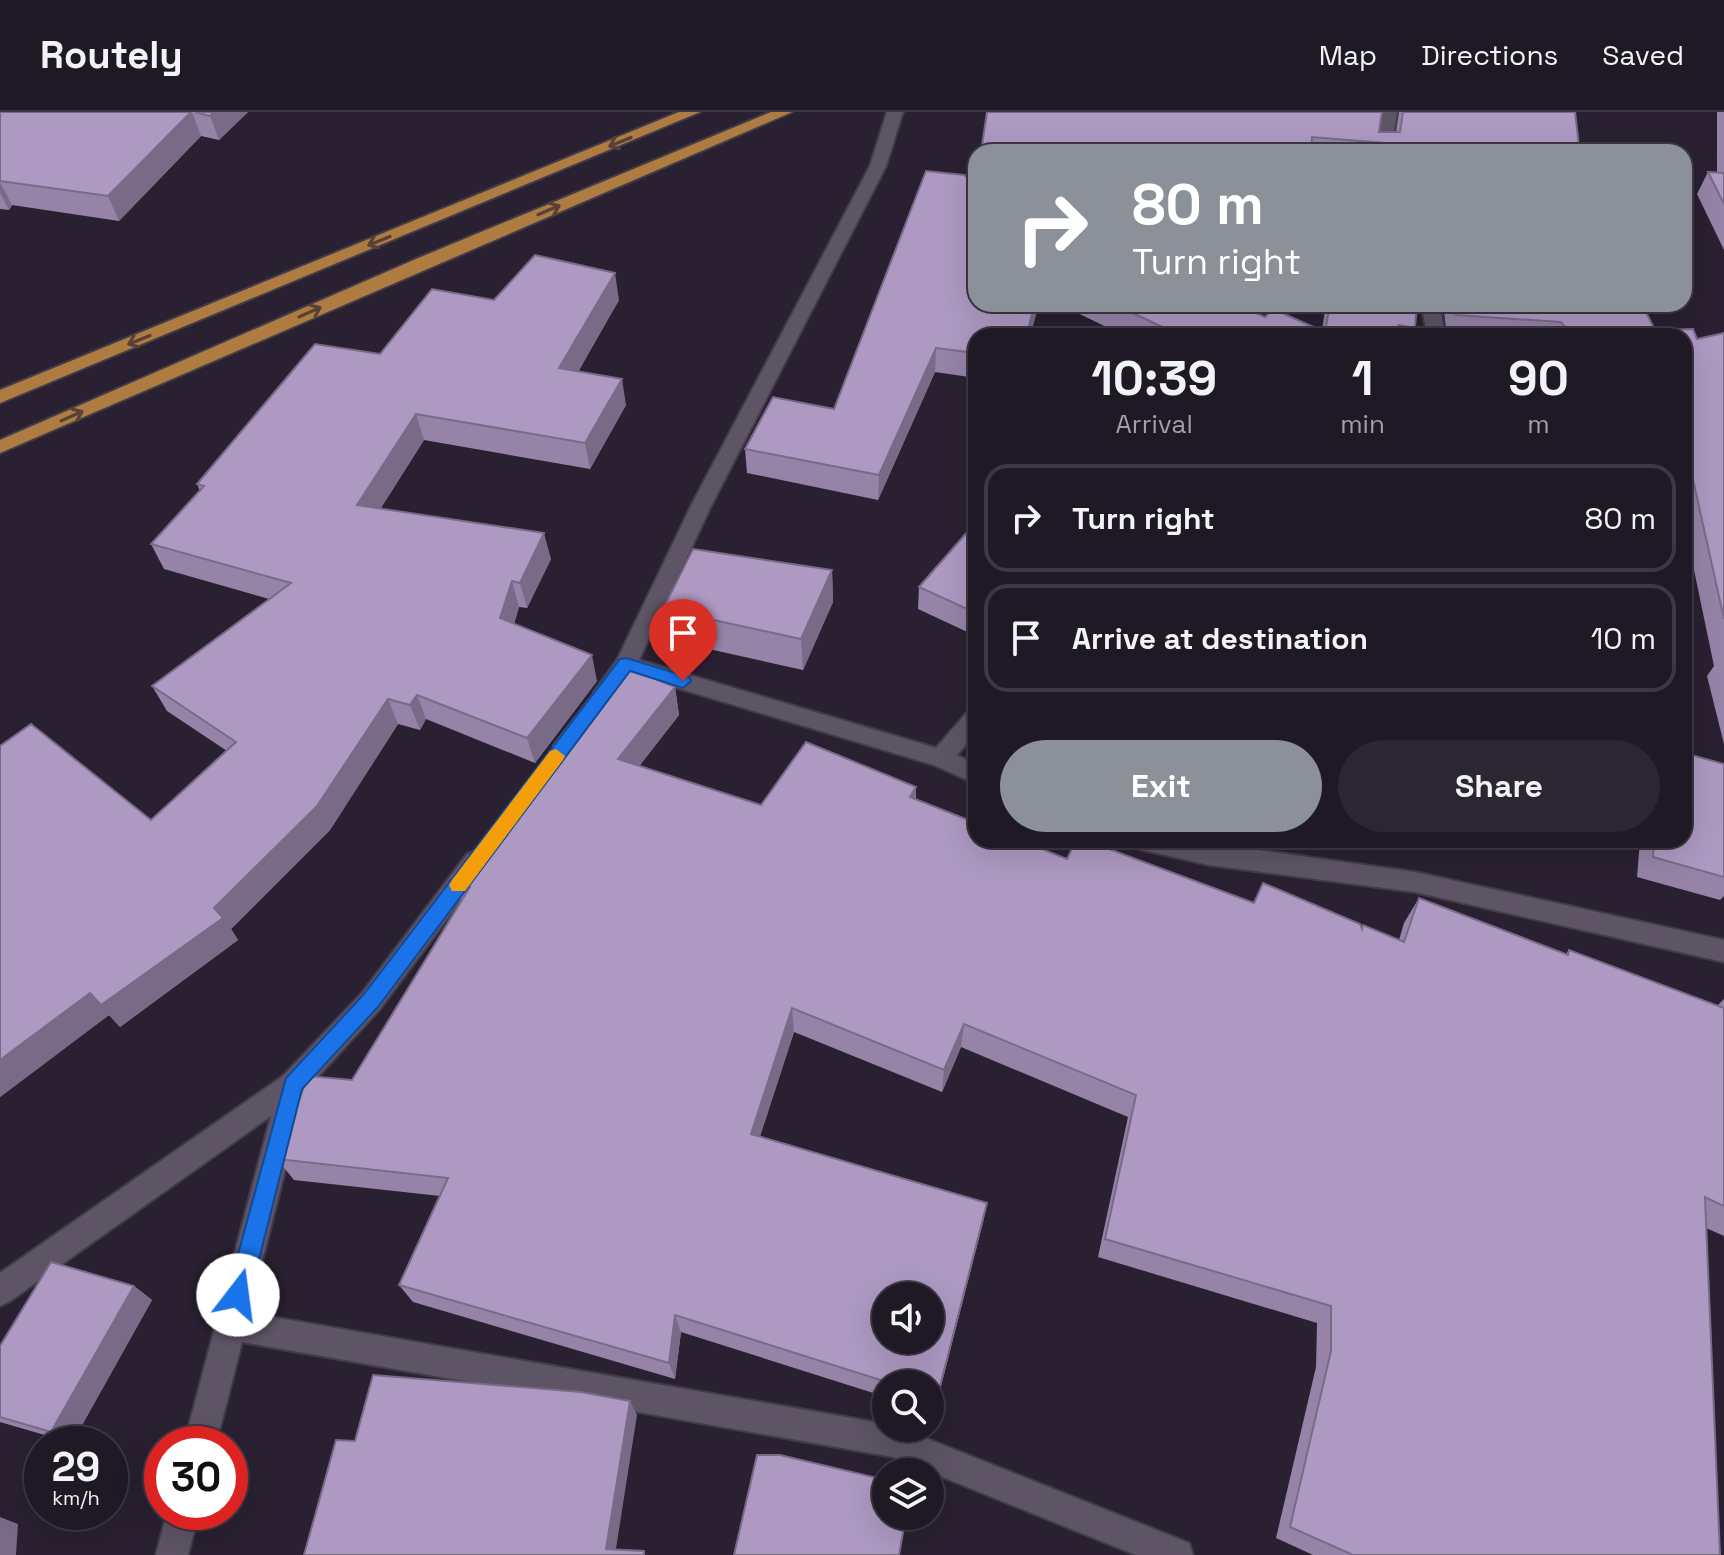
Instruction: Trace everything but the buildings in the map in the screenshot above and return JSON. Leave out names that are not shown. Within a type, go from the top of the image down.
[{"type":"main road","points":[[0,397],[692,112]]},
{"type":"main road","points":[[0,447],[422,263],[784,112]]},
{"type":"street","points":[[588,714],[626,664],[701,506],[878,166],[895,112]]},
{"type":"street","points":[[1384,144],[1389,112]]},
{"type":"street","points":[[626,664],[941,758],[968,771]]},
{"type":"street","points":[[941,758],[968,726]]},
{"type":"street","points":[[0,1291],[293,1085],[371,1001],[494,838]]},
{"type":"street","points":[[1178,848],[1209,855],[1415,882],[1724,951]]},
{"type":"street","points":[[205,1426],[293,1085]]},
{"type":"street","points":[[231,1325],[893,1441],[1177,1555]]},
{"type":"street","points":[[172,1555],[178,1530]]},
{"type":"slow traffic","points":[[458,885],[556,756]]},
{"type":"route","points":[[238,1295],[293,1085],[371,1001],[626,664],[683,681]]}]
